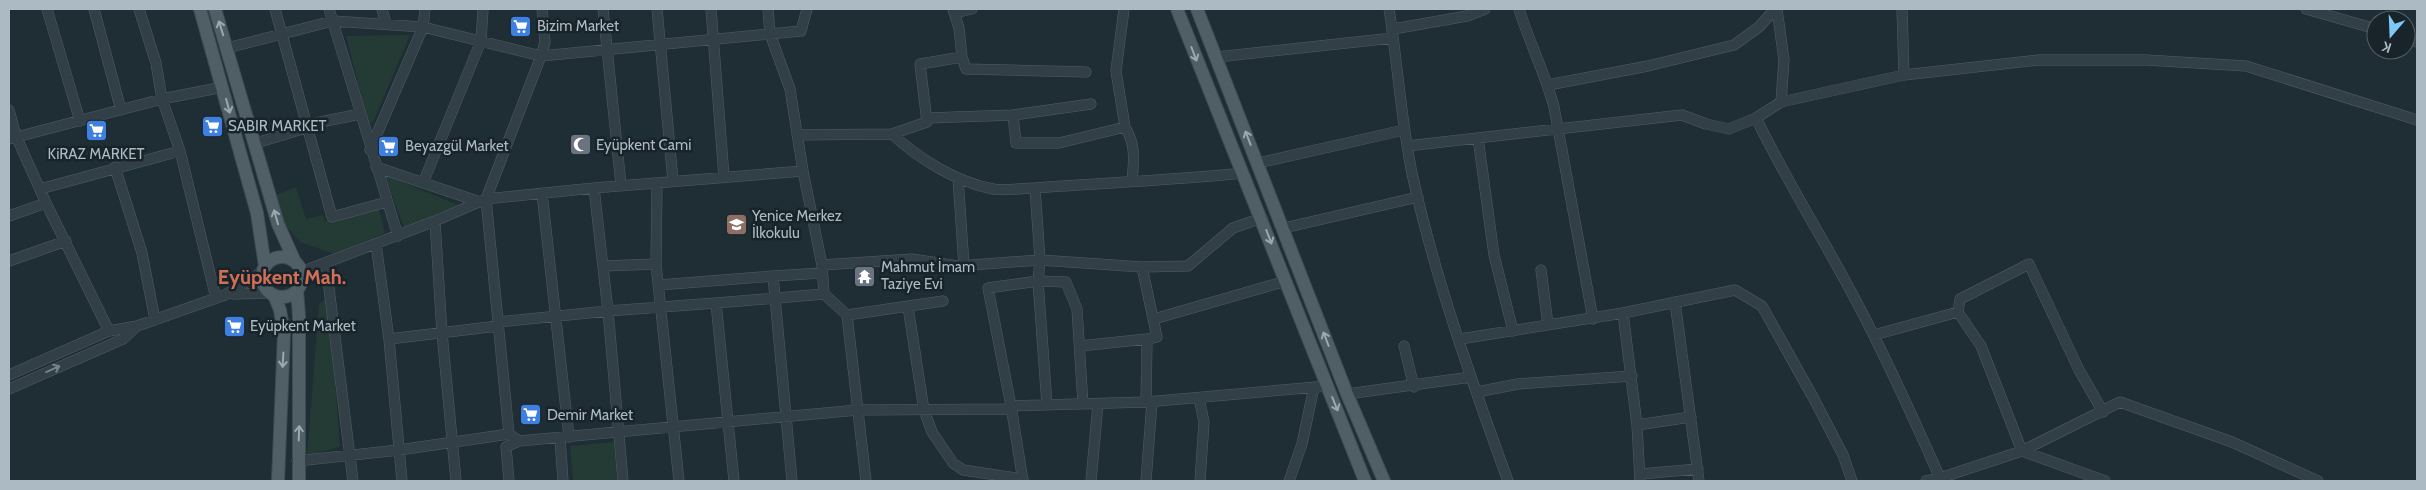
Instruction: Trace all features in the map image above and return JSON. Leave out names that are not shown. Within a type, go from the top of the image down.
[{"type":"main road","points":[[200,9],[257,213],[264,269],[263,284],[272,294],[280,310],[284,334],[278,481]]},
{"type":"main road","points":[[215,9],[256,143],[278,224],[298,267],[300,285],[296,291],[286,297],[272,294]]},
{"type":"main road","points":[[1177,9],[1262,218],[1365,481]]},
{"type":"main road","points":[[1197,9],[1384,481]]},
{"type":"main road","points":[[264,269],[276,258],[283,257],[298,267]]},
{"type":"main road","points":[[296,291],[299,316],[298,481]]},
{"type":"street","points":[[47,9],[80,121]]},
{"type":"street","points":[[94,9],[121,110]]},
{"type":"street","points":[[140,9],[156,63],[162,99],[180,151],[220,297]]},
{"type":"street","points":[[275,9],[332,217],[387,202]]},
{"type":"street","points":[[329,9],[370,150],[398,236]]},
{"type":"street","points":[[382,9],[386,24]]},
{"type":"street","points":[[370,150],[423,27],[425,9]]},
{"type":"street","points":[[423,183],[481,41],[483,9]]},
{"type":"street","points":[[509,434],[483,200],[541,56],[545,42],[542,9]]},
{"type":"street","points":[[603,9],[621,185]]},
{"type":"street","points":[[658,9],[673,181]]},
{"type":"street","points":[[711,9],[724,177]]},
{"type":"street","points":[[768,9],[770,34],[790,90],[822,269],[824,294],[847,315],[866,481]]},
{"type":"street","points":[[227,48],[333,21],[423,27],[541,56],[801,30],[806,9]]},
{"type":"street","points":[[972,9],[954,11],[966,69],[1086,72]]},
{"type":"street","points":[[1124,9],[1116,70],[1125,127],[1132,140],[1134,153],[1132,181]]},
{"type":"street","points":[[1389,9],[1404,130],[1418,197],[1471,377],[1508,481]]},
{"type":"street","points":[[1217,57],[1393,34],[1466,16],[1485,9]]},
{"type":"street","points":[[1519,9],[1528,41],[1548,85],[1559,130],[1593,319]]},
{"type":"street","points":[[1548,85],[1648,66],[1734,45],[1759,27],[1776,9]]},
{"type":"street","points":[[1776,9],[1784,60],[1781,102]]},
{"type":"street","points":[[1902,9],[1904,74]]},
{"type":"street","points":[[2306,9],[2366,26]]},
{"type":"street","points":[[797,135],[892,134],[927,122],[920,64],[962,57]]},
{"type":"street","points":[[1407,146],[1682,115],[1706,124],[1729,129],[1756,118],[1781,102],[1904,74],[2039,60],[2146,60],[2246,66],[2417,120]]},
{"type":"street","points":[[12,137],[162,99],[223,87]]},
{"type":"street","points":[[927,118],[1013,115],[1091,104]]},
{"type":"street","points":[[9,110],[12,137],[110,331]]},
{"type":"street","points":[[256,143],[306,126],[360,114]]},
{"type":"street","points":[[1013,115],[1016,144],[1059,143],[1125,127]]},
{"type":"street","points":[[1756,118],[1776,160],[1874,334],[1897,381],[1940,480]]},
{"type":"street","points":[[1258,162],[1404,130]]},
{"type":"street","points":[[892,134],[911,152],[958,178],[994,189],[1176,180],[1243,173]]},
{"type":"street","points":[[1478,138],[1494,255],[1513,332]]},
{"type":"street","points":[[40,190],[115,167],[180,151]]},
{"type":"street","points":[[115,167],[142,253],[155,320]]},
{"type":"street","points":[[376,167],[483,200]]},
{"type":"street","points":[[298,267],[326,264],[483,200],[621,185],[803,171]]},
{"type":"street","points":[[958,178],[964,266]]},
{"type":"street","points":[[657,183],[656,264],[675,427],[679,481]]},
{"type":"street","points":[[594,188],[608,310],[623,481]]},
{"type":"street","points":[[1035,188],[1040,260],[1038,282],[1047,405]]},
{"type":"street","points":[[542,193],[556,316],[564,437],[563,481]]},
{"type":"street","points":[[1284,228],[1418,197]]},
{"type":"street","points":[[9,216],[46,204]]},
{"type":"street","points":[[659,286],[773,276],[912,259],[964,266],[1040,260],[1142,267],[1188,266],[1234,228],[1262,218]]},
{"type":"street","points":[[435,221],[442,333],[456,481]]},
{"type":"street","points":[[9,261],[66,241]]},
{"type":"street","points":[[376,244],[390,339],[402,481]]},
{"type":"street","points":[[326,264],[353,481]]},
{"type":"street","points":[[603,266],[656,264]]},
{"type":"street","points":[[2103,412],[2079,370],[2029,264],[1960,299],[1958,312],[1982,346],[2022,451],[2105,481]]},
{"type":"street","points":[[1080,346],[1146,340],[1157,337],[1142,267]]},
{"type":"street","points":[[220,297],[264,269]]},
{"type":"street","points":[[1541,270],[1548,325]]},
{"type":"street","points":[[773,276],[792,481]]},
{"type":"street","points":[[1154,319],[1286,281]]},
{"type":"street","points":[[908,307],[924,410],[932,432],[958,467],[968,471],[1023,480],[988,288],[1038,282],[1066,282],[1077,309],[1083,404]]},
{"type":"street","points":[[1460,339],[1593,319],[1736,290],[1762,306],[1843,455],[1852,481]]},
{"type":"street","points":[[9,375],[110,331],[137,326],[220,297],[241,292],[272,294]]},
{"type":"street","points":[[390,339],[608,310],[716,304],[824,294]]},
{"type":"street","points":[[847,315],[944,301]]},
{"type":"street","points":[[1675,302],[1699,481]]},
{"type":"street","points":[[716,304],[734,481]]},
{"type":"street","points":[[1874,334],[1958,312]]},
{"type":"street","points":[[1623,313],[1632,376],[1640,478],[1698,469]]},
{"type":"street","points":[[9,389],[124,339],[137,326]]},
{"type":"street","points":[[1146,340],[1149,402],[1146,481]]},
{"type":"street","points":[[1404,346],[1414,386]]},
{"type":"street","points":[[1477,392],[1518,384],[1632,376]]},
{"type":"street","points":[[1348,394],[1471,377]]},
{"type":"street","points":[[509,481],[506,447],[519,441],[858,410],[1011,408],[1149,402],[1328,386]]},
{"type":"street","points":[[1290,481],[1302,444],[1314,387]]},
{"type":"street","points":[[1199,398],[1204,422],[1200,481]]},
{"type":"street","points":[[1926,481],[1940,480],[2022,451],[2120,402],[2232,442],[2318,481]]},
{"type":"street","points":[[1091,481],[1098,404]]},
{"type":"street","points":[[1636,425],[1691,417]]},
{"type":"street","points":[[298,460],[399,450],[509,434],[519,441]]},
{"type":"green space","points":[[410,35],[374,120],[369,125],[346,36]]},
{"type":"green space","points":[[385,175],[458,205],[404,228]]},
{"type":"green space","points":[[296,187],[306,219],[323,215],[325,221],[378,207],[385,233],[334,254],[300,242],[282,221],[276,195]]},
{"type":"green space","points":[[325,298],[329,299],[340,447],[307,456],[319,305]]},
{"type":"green space","points":[[614,442],[617,481],[573,481],[570,446]]},
{"type":"place","name":"Bizim Market","points":[[521,26]]},
{"type":"place","name":"SABIR MARKET","points":[[212,126]]},
{"type":"place","name":"KiRAZ MARKET","points":[[96,131]]},
{"type":"place","name":"Eyüpkent Cami","points":[[580,145]]},
{"type":"place","name":"Beyazgül Market","points":[[389,146]]},
{"type":"place","name":"Yenice Merkez İlkokulu","points":[[736,225]]},
{"type":"place","name":"Mahmut İmam Taziye Evi","points":[[865,276]]},
{"type":"place","name":"Eyüpkent Market","points":[[234,326]]},
{"type":"place","name":"Demir Market","points":[[531,415]]},
{"type":"district","name":"Eyüpkent Mah.","points":[[282,277]]}]
